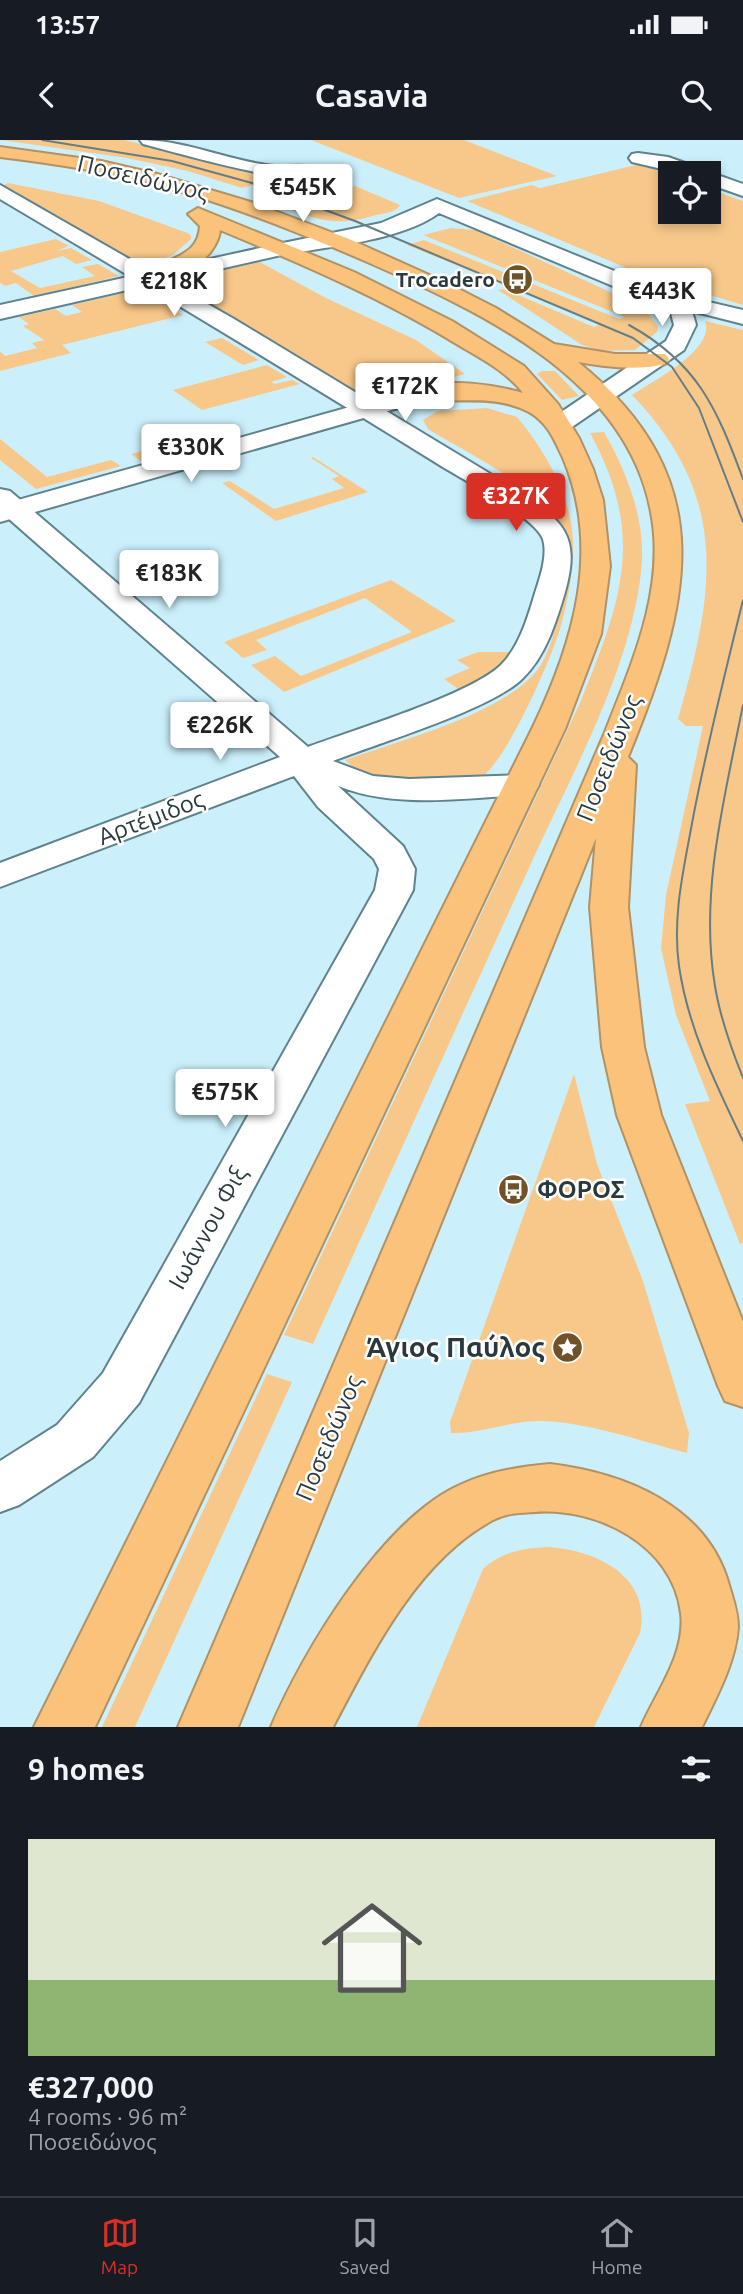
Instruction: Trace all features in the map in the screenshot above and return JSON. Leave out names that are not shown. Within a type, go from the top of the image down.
[{"type":"highway","name":"Ποσειδώνος","points":[[0,152],[82,163],[159,178],[347,239],[464,299],[522,331],[579,374],[631,436],[651,472],[664,511],[669,551],[657,631],[622,732],[208,1727]]},
{"type":"highway","name":"Ποσειδώνος","points":[[0,168],[96,185]]},
{"type":"highway","name":"Ποσειδώνος","points":[[64,1727],[522,785],[571,676],[586,635],[594,598],[597,542],[593,506],[579,464],[560,424],[526,381],[405,303],[293,253],[175,206]]},
{"type":"highway","points":[[154,277],[192,259],[208,245],[211,238],[210,225],[198,214]]},
{"type":"highway","points":[[428,392],[509,368],[545,349],[615,361],[657,359]]},
{"type":"highway","points":[[428,392],[462,391],[510,398],[538,407],[560,424]]},
{"type":"highway","points":[[622,732],[609,907],[623,1047],[639,1115],[743,1386]]},
{"type":"highway","points":[[301,1727],[330,1675],[395,1576],[421,1542],[480,1501],[509,1492],[561,1487],[617,1499],[644,1515],[687,1558],[700,1583],[709,1612],[707,1647],[670,1727]]},
{"type":"street","points":[[149,140],[271,172],[323,174],[281,167],[220,140]]},
{"type":"street","points":[[638,158],[662,161]]},
{"type":"street","points":[[721,182],[743,190]]},
{"type":"street","points":[[0,191],[154,277],[369,409]]},
{"type":"street","points":[[0,312],[154,277],[293,253],[415,219],[437,205],[679,303],[743,317]]},
{"type":"street","points":[[310,229],[347,239],[469,219]]},
{"type":"street","points":[[560,424],[676,345],[684,332],[679,303]]},
{"type":"street","points":[[5,507],[428,392]]},
{"type":"street","name":"Αρτέμιδος","points":[[0,876],[459,701],[514,671],[535,637],[557,562],[555,536],[532,514],[369,409]]},
{"type":"street","points":[[5,507],[303,761],[368,786],[409,789],[522,785]]},
{"type":"street","name":"Ιωάννου Φιξ","points":[[0,1489],[75,1441],[121,1388],[394,890],[397,869],[390,854],[330,800],[303,761]]},
{"type":"shaded area","points":[[1,140],[124,140],[273,175],[278,184],[315,196],[355,186],[400,205],[390,212],[360,219],[319,219],[262,198],[277,194],[253,185],[242,188],[188,171],[127,158]]},
{"type":"shaded area","points":[[311,140],[464,140],[557,176],[459,198]]},
{"type":"shaded area","points":[[640,164],[658,171],[658,224],[721,224],[721,193],[743,201],[743,305],[646,276],[467,201],[532,185],[540,188]]},
{"type":"shaded area","points":[[8,183],[99,201],[185,232],[191,235],[191,239],[173,255],[139,268],[1,187]]},
{"type":"shaded area","points":[[451,228],[475,230],[643,307],[658,327],[657,332],[635,350],[602,351],[582,345],[498,290],[504,289],[594,327],[600,324],[407,245],[424,240],[619,319],[625,317],[423,235]]},
{"type":"shaded area","points":[[56,239],[69,246],[56,251],[71,248],[92,260],[76,264],[63,256],[11,271],[40,288],[95,276],[82,267],[98,264],[119,276],[34,296],[16,283],[5,286],[0,283],[0,252]]},
{"type":"shaded area","points":[[256,260],[324,297],[416,340],[465,374],[362,402],[162,280]]},
{"type":"shaded area","points":[[141,289],[183,315],[62,345],[71,353],[0,371],[0,351],[5,356],[37,348],[32,343],[44,340],[23,326],[29,324],[19,317],[55,309],[66,316],[82,312],[72,305]]},
{"type":"shaded area","points":[[705,321],[743,330],[743,1243],[740,1244],[685,1104],[710,1101],[676,1015],[661,948],[666,895],[703,726],[686,726],[678,719],[700,630],[706,589],[706,549],[700,510],[686,472],[664,434],[632,395],[692,353],[706,332]]},
{"type":"shaded area","points":[[222,338],[259,360],[243,365],[205,342]]},
{"type":"shaded area","points":[[267,365],[287,377],[271,382],[275,384],[292,380],[300,384],[202,410],[173,390]]},
{"type":"shaded area","points":[[542,371],[555,371],[579,396],[562,400],[537,374]]},
{"type":"shaded area","points":[[487,408],[517,417],[537,444],[562,490],[571,523],[573,562],[560,629],[524,715],[497,761],[484,776],[472,783],[458,784],[386,779],[369,775],[345,760],[423,734],[482,710],[507,696],[528,680],[542,663],[552,639],[567,577],[568,548],[558,520],[547,507],[516,482],[428,429],[423,420],[438,411]]},
{"type":"shaded area","points":[[604,432],[634,499],[642,554],[635,610],[612,686],[313,1344],[284,1335],[595,666],[616,600],[622,569],[623,537],[618,505],[608,470],[590,433]]},
{"type":"shaded area","points":[[0,439],[47,477],[111,460],[121,466],[36,489],[0,460]]},
{"type":"shaded area","points":[[179,441],[189,447],[141,461],[131,454]]},
{"type":"shaded area","points":[[311,458],[368,492],[276,521],[222,483],[230,481],[274,509],[344,488],[332,479],[339,476]]},
{"type":"shaded area","points":[[391,580],[456,621],[284,692],[251,665],[275,656],[301,676],[412,632],[365,598],[256,640],[267,650],[243,658],[224,642]]},
{"type":"shaded area","points":[[478,652],[509,652],[496,678],[461,691],[444,679],[470,668],[457,660]]},
{"type":"shaded area","points":[[574,1074],[597,1164],[643,1281],[689,1433],[687,1453],[560,1422],[531,1421],[451,1433],[450,1422]]},
{"type":"shaded area","points":[[267,1374],[292,1382],[135,1727],[102,1727]]},
{"type":"shaded area","points":[[548,1547],[566,1549],[601,1560],[629,1582],[637,1596],[641,1613],[640,1633],[594,1727],[417,1727],[483,1569],[513,1552]]},
{"type":"tram line","points":[[42,140],[172,161],[252,183],[355,221],[633,338],[672,367],[699,408],[743,522]]},
{"type":"tram line","points":[[629,325],[653,340],[689,372],[714,410],[743,479]]},
{"type":"tram line","points":[[743,600],[698,791],[683,874],[677,929],[679,966],[689,1012],[713,1077],[743,1141]]},
{"type":"tram line","points":[[743,705],[716,845],[710,916],[717,998],[726,1033],[743,1078]]},
{"type":"place","name":"Trocadero","points":[[518,280]]},
{"type":"place","name":"ΦΟΡΟΣ","points":[[514,1190]]},
{"type":"place","name":"Άγιος Παύλος","points":[[568,1347]]}]
